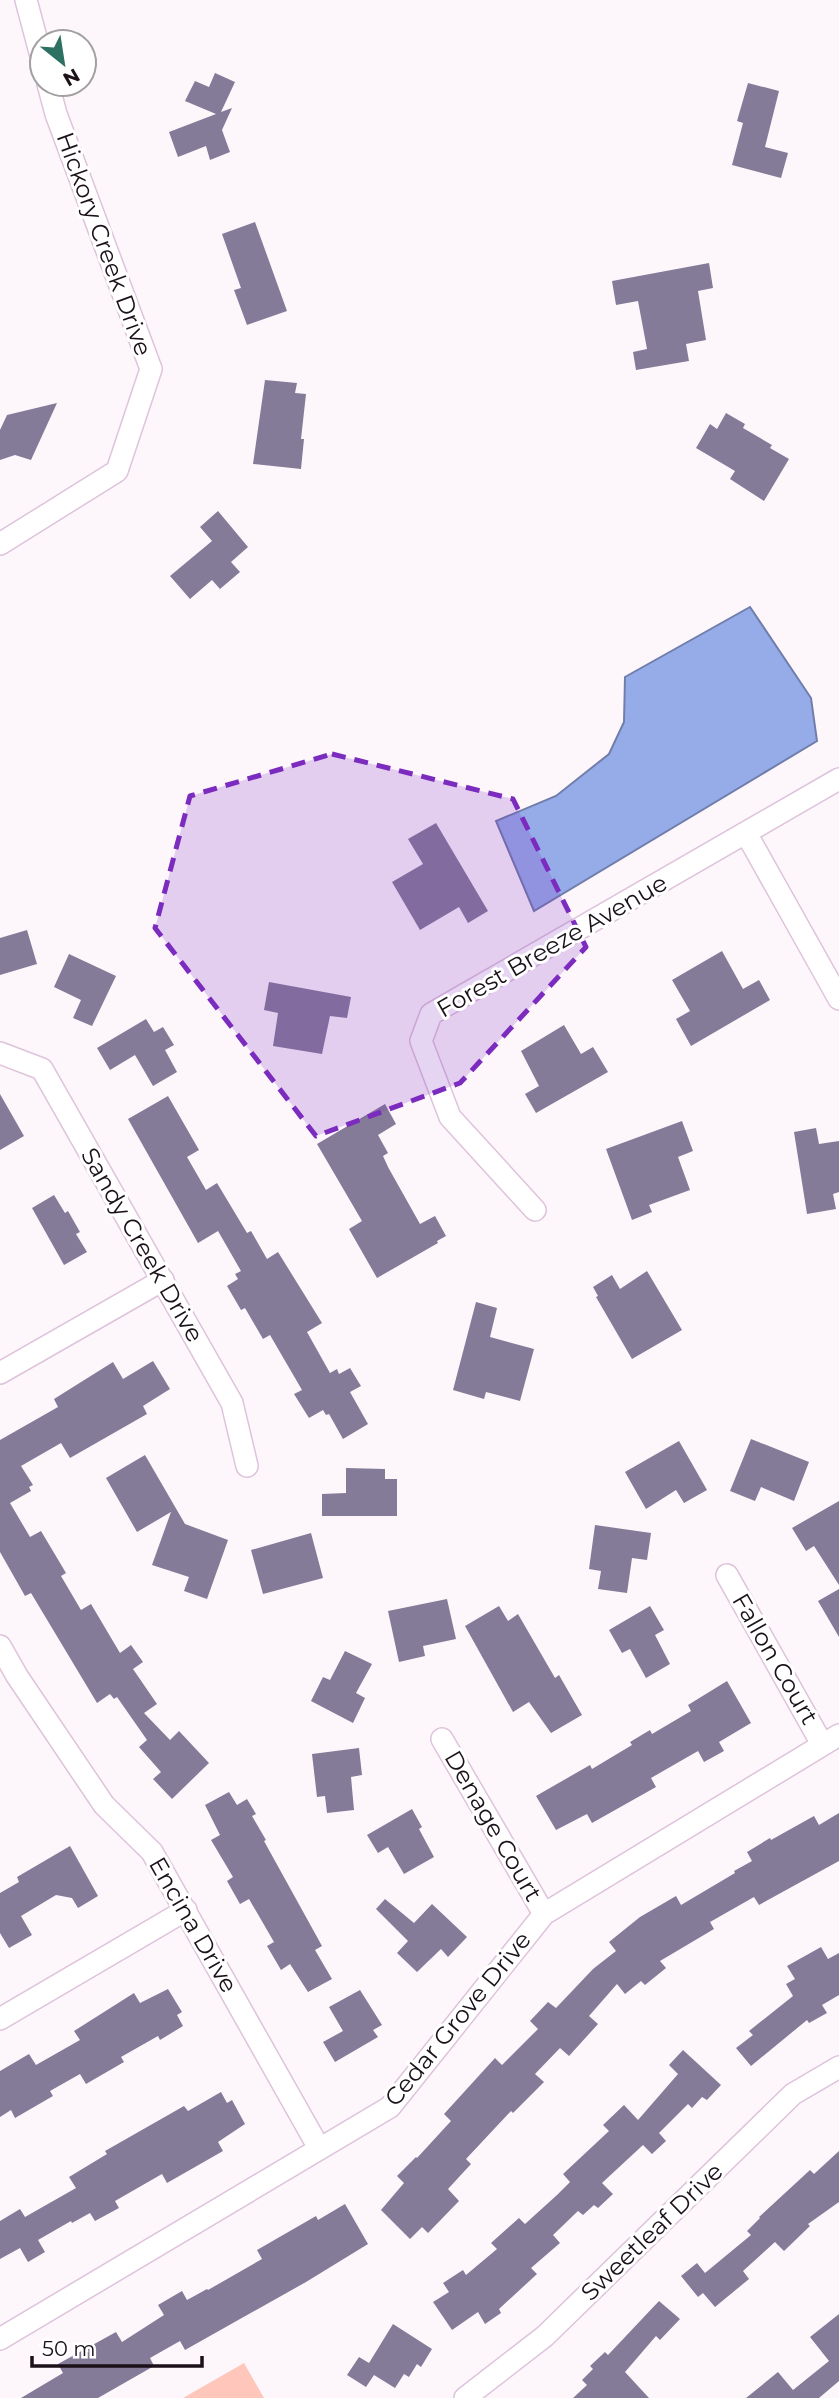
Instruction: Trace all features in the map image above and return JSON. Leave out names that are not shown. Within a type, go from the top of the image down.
[{"type":"street","points":[[26,0],[33,28]]},
{"type":"street","name":"Hickory Creek Drive","points":[[0,544],[117,471],[151,369],[52,98]]},
{"type":"street","name":"Forest Breeze Avenue","points":[[535,1210],[450,1117],[421,1041],[431,1014],[839,779]]},
{"type":"street","points":[[746,833],[839,999]]},
{"type":"street","name":"Sandy Creek Drive","points":[[0,1053],[41,1069],[232,1404],[247,1466]]},
{"type":"street","points":[[0,1373],[163,1280]]},
{"type":"street","name":"Fallon Court","points":[[727,1575],[831,1739]]},
{"type":"street","name":"Encina Drive","points":[[0,1646],[9,1681],[104,1805],[152,1852],[319,2148]]},
{"type":"street","name":"Denage Court","points":[[443,1739],[544,1914]]},
{"type":"street","name":"Cedar Grove Drive","points":[[0,2339],[390,2107],[544,1914],[831,1739]]},
{"type":"street","points":[[0,2019],[186,1910]]},
{"type":"street","name":"Sweetleaf Drive","points":[[465,2398],[545,2336],[793,2094],[839,2067]]},
{"type":"highlighted area","points":[[332,754],[513,799],[586,947],[460,1083],[316,1136],[155,928],[190,796]]},
{"type":"shaded area","points":[[244,2363],[264,2398],[183,2398]]},
{"type":"water","points":[[750,607],[811,698],[817,741],[534,911],[496,821],[556,796],[609,754],[624,722],[625,677]]},
{"type":"building","points":[[215,73],[235,82],[221,112],[232,108],[222,130],[230,152],[210,160],[206,146],[178,157],[169,132],[216,114],[185,101],[195,81],[209,87]]},
{"type":"building","points":[[748,83],[779,91],[765,147],[788,153],[781,178],[732,165],[743,123],[737,121]]},
{"type":"building","points":[[255,222],[287,311],[247,325],[234,290],[241,288],[222,234]]},
{"type":"building","points":[[709,263],[713,288],[698,291],[706,340],[686,344],[689,361],[636,370],[633,352],[647,349],[638,301],[616,305],[612,281]]},
{"type":"building","points":[[265,380],[297,383],[295,393],[306,394],[301,469],[253,464]]},
{"type":"building","points":[[57,403],[31,460],[15,455],[0,460],[0,430],[7,415]]},
{"type":"building","points":[[726,413],[745,424],[743,428],[772,445],[770,448],[789,459],[764,501],[730,479],[735,471],[696,448],[710,424],[717,429]]},
{"type":"building","points":[[218,511],[248,547],[231,562],[240,572],[220,589],[212,580],[190,599],[170,576],[212,541],[200,527]]},
{"type":"building","points":[[436,823],[488,911],[468,923],[459,907],[420,930],[392,882],[423,864],[408,839]]},
{"type":"building","points":[[27,930],[37,964],[0,975],[0,938]]},
{"type":"building","points":[[722,951],[743,989],[759,980],[770,1000],[691,1046],[676,1019],[690,1011],[672,980]]},
{"type":"building","points":[[69,954],[116,976],[92,1026],[73,1018],[81,1000],[54,987]]},
{"type":"building","points":[[269,982],[351,997],[347,1018],[330,1016],[322,1054],[273,1046],[278,1013],[264,1010]]},
{"type":"building","points":[[146,1019],[154,1032],[163,1027],[174,1045],[165,1050],[177,1072],[153,1086],[135,1055],[110,1070],[97,1048]]},
{"type":"building","points":[[564,1025],[581,1054],[593,1047],[608,1072],[536,1113],[525,1094],[539,1086],[521,1051]]},
{"type":"building","points":[[0,1094],[24,1136],[0,1150]]},
{"type":"building","points":[[168,1096],[199,1150],[187,1157],[206,1190],[217,1183],[247,1233],[251,1231],[267,1259],[278,1252],[322,1323],[307,1332],[330,1373],[337,1369],[339,1374],[350,1368],[361,1386],[350,1392],[368,1424],[343,1439],[329,1414],[326,1415],[323,1410],[309,1418],[294,1394],[302,1390],[270,1335],[263,1339],[245,1308],[241,1310],[227,1286],[238,1279],[235,1274],[241,1271],[218,1231],[198,1243],[128,1119]]},
{"type":"building","points":[[385,1104],[396,1124],[378,1135],[388,1153],[383,1156],[388,1167],[420,1224],[435,1216],[446,1236],[377,1278],[349,1229],[362,1221],[317,1144]]},
{"type":"building","points":[[682,1121],[693,1151],[678,1157],[690,1190],[649,1205],[652,1212],[632,1220],[606,1149]]},
{"type":"building","points":[[816,1128],[819,1144],[839,1141],[839,1192],[833,1194],[836,1209],[807,1214],[794,1132]]},
{"type":"building","points":[[54,1195],[65,1213],[68,1211],[80,1232],[76,1234],[87,1252],[64,1265],[32,1208]]},
{"type":"building","points":[[647,1271],[682,1330],[632,1359],[596,1297],[598,1296],[593,1287],[612,1275],[620,1289]]},
{"type":"building","points":[[476,1302],[497,1308],[490,1337],[534,1349],[520,1401],[486,1392],[484,1399],[453,1390]]},
{"type":"building","points":[[153,1361],[170,1389],[143,1406],[147,1414],[70,1458],[61,1443],[21,1466],[33,1485],[29,1487],[31,1491],[10,1503],[30,1537],[41,1531],[66,1573],[61,1576],[81,1610],[91,1604],[120,1653],[131,1645],[143,1662],[133,1669],[157,1704],[144,1713],[170,1740],[179,1731],[209,1763],[172,1799],[153,1779],[161,1772],[139,1747],[147,1740],[117,1697],[114,1699],[110,1694],[97,1703],[31,1593],[25,1596],[0,1552],[0,1440],[58,1407],[54,1399],[113,1362],[123,1379]]},
{"type":"building","points":[[751,1439],[809,1462],[794,1501],[761,1487],[755,1501],[730,1491]]},
{"type":"building","points":[[679,1441],[707,1490],[684,1503],[676,1490],[646,1509],[625,1472]]},
{"type":"building","points":[[145,1455],[185,1524],[228,1540],[207,1599],[184,1591],[189,1577],[152,1565],[171,1512],[137,1532],[106,1478]]},
{"type":"building","points":[[346,1468],[385,1469],[385,1479],[397,1479],[397,1516],[322,1516],[322,1494],[346,1493]]},
{"type":"building","points":[[839,1501],[839,1585],[814,1546],[806,1551],[792,1528]]},
{"type":"building","points":[[595,1525],[651,1533],[647,1560],[632,1558],[627,1593],[598,1589],[601,1571],[589,1569]]},
{"type":"building","points":[[311,1533],[323,1578],[263,1594],[251,1550]]},
{"type":"building","points":[[839,1589],[839,1637],[818,1601]]},
{"type":"building","points":[[447,1599],[456,1639],[423,1646],[425,1656],[399,1662],[388,1611]]},
{"type":"building","points":[[499,1606],[508,1621],[518,1614],[555,1678],[559,1675],[582,1715],[551,1733],[529,1702],[513,1712],[465,1626]]},
{"type":"building","points":[[650,1606],[664,1630],[655,1635],[670,1664],[646,1678],[630,1649],[622,1653],[609,1630]]},
{"type":"building","points":[[345,1651],[372,1664],[356,1693],[365,1698],[353,1723],[311,1701],[323,1677],[330,1680]]},
{"type":"building","points":[[727,1681],[751,1723],[719,1742],[724,1751],[704,1762],[698,1751],[651,1778],[656,1787],[592,1823],[587,1814],[556,1830],[536,1796],[590,1765],[592,1769],[632,1745],[630,1742],[650,1730],[652,1734],[691,1711],[688,1705]]},
{"type":"building","points":[[359,1748],[362,1775],[351,1777],[354,1810],[327,1813],[325,1796],[317,1797],[312,1754]]},
{"type":"building","points":[[229,1792],[237,1805],[247,1799],[256,1814],[252,1816],[266,1840],[264,1841],[322,1946],[315,1950],[332,1979],[308,1992],[290,1964],[281,1970],[267,1946],[274,1942],[249,1899],[240,1904],[227,1881],[233,1877],[211,1840],[220,1835],[205,1805]]},
{"type":"building","points":[[412,1809],[434,1857],[404,1874],[388,1847],[378,1853],[367,1835]]},
{"type":"building","points":[[839,1813],[839,1861],[759,1905],[754,1897],[710,1922],[714,1929],[660,1961],[666,1968],[645,1985],[641,1981],[625,1994],[617,1984],[589,2016],[598,2024],[569,2056],[560,2048],[535,2074],[544,2082],[513,2113],[511,2111],[466,2159],[471,2164],[448,2189],[459,2201],[428,2233],[422,2227],[410,2239],[381,2210],[404,2183],[397,2176],[451,2121],[444,2114],[495,2058],[502,2065],[538,2029],[530,2021],[548,2002],[556,2008],[593,1969],[616,1951],[609,1942],[640,1917],[676,1896],[681,1905],[735,1873],[734,1871],[752,1861],[747,1852],[770,1838],[771,1840],[814,1816],[819,1825]]},
{"type":"building","points":[[70,1846],[98,1896],[78,1908],[72,1898],[56,1895],[21,1916],[32,1935],[9,1948],[0,1933],[0,1893],[19,1882],[17,1877]]},
{"type":"building","points":[[385,1899],[414,1923],[432,1904],[467,1937],[448,1957],[441,1949],[417,1972],[397,1953],[408,1941],[376,1909]]},
{"type":"building","points":[[821,1947],[828,1959],[839,1953],[839,1995],[822,2005],[827,2013],[809,2023],[807,2020],[751,2066],[736,2048],[753,2035],[749,2031],[793,1996],[786,1984],[795,1979],[787,1966]]},
{"type":"building","points":[[168,1989],[182,2012],[177,2015],[183,2026],[160,2040],[158,2036],[121,2057],[124,2062],[86,2084],[80,2074],[50,2091],[53,2096],[15,2118],[11,2110],[0,2117],[0,2071],[29,2054],[36,2065],[80,2040],[74,2031],[134,1993],[140,2003]]},
{"type":"building","points":[[360,1990],[382,2025],[373,2030],[378,2037],[335,2062],[323,2042],[343,2031],[329,2007]]},
{"type":"building","points":[[683,2050],[721,2085],[707,2100],[702,2097],[692,2108],[688,2104],[659,2133],[666,2141],[652,2154],[643,2145],[602,2183],[613,2194],[598,2208],[594,2205],[583,2215],[578,2211],[553,2235],[560,2243],[531,2268],[537,2274],[499,2309],[501,2313],[485,2324],[478,2312],[452,2330],[433,2302],[449,2292],[443,2283],[463,2270],[466,2275],[497,2249],[491,2243],[519,2218],[525,2224],[557,2195],[570,2182],[563,2174],[609,2131],[603,2125],[624,2105],[638,2120],[678,2074],[669,2065]]},
{"type":"building","points":[[221,2092],[227,2103],[232,2100],[245,2124],[218,2142],[223,2151],[167,2183],[162,2174],[115,2201],[119,2208],[95,2221],[90,2213],[72,2223],[71,2221],[38,2240],[45,2252],[28,2262],[20,2248],[0,2259],[0,2221],[20,2209],[25,2217],[76,2188],[69,2177],[107,2154],[105,2151],[184,2106],[188,2111]]},
{"type":"building","points":[[839,2151],[839,2202],[808,2224],[810,2226],[784,2251],[775,2242],[743,2271],[749,2279],[715,2307],[703,2293],[698,2297],[681,2276],[697,2263],[705,2273],[751,2235],[747,2231],[759,2217],[810,2170],[814,2174]]},
{"type":"building","points":[[345,2204],[368,2244],[306,2282],[185,2350],[180,2341],[150,2358],[154,2366],[98,2398],[21,2398],[63,2373],[58,2364],[116,2332],[122,2342],[164,2315],[158,2305],[182,2291],[187,2300],[208,2290],[262,2259],[257,2250],[316,2216],[318,2220]]},
{"type":"building","points":[[659,2301],[680,2319],[660,2340],[656,2336],[625,2372],[649,2398],[573,2398],[587,2385],[582,2380],[593,2369],[590,2366],[605,2352],[608,2355]]},
{"type":"building","points":[[839,2314],[839,2381],[819,2398],[746,2398],[778,2372],[793,2390],[829,2361],[810,2337]]},
{"type":"building","points":[[393,2324],[432,2349],[421,2367],[417,2364],[409,2377],[404,2374],[395,2388],[374,2375],[366,2387],[347,2375],[359,2357],[369,2363]]}]
